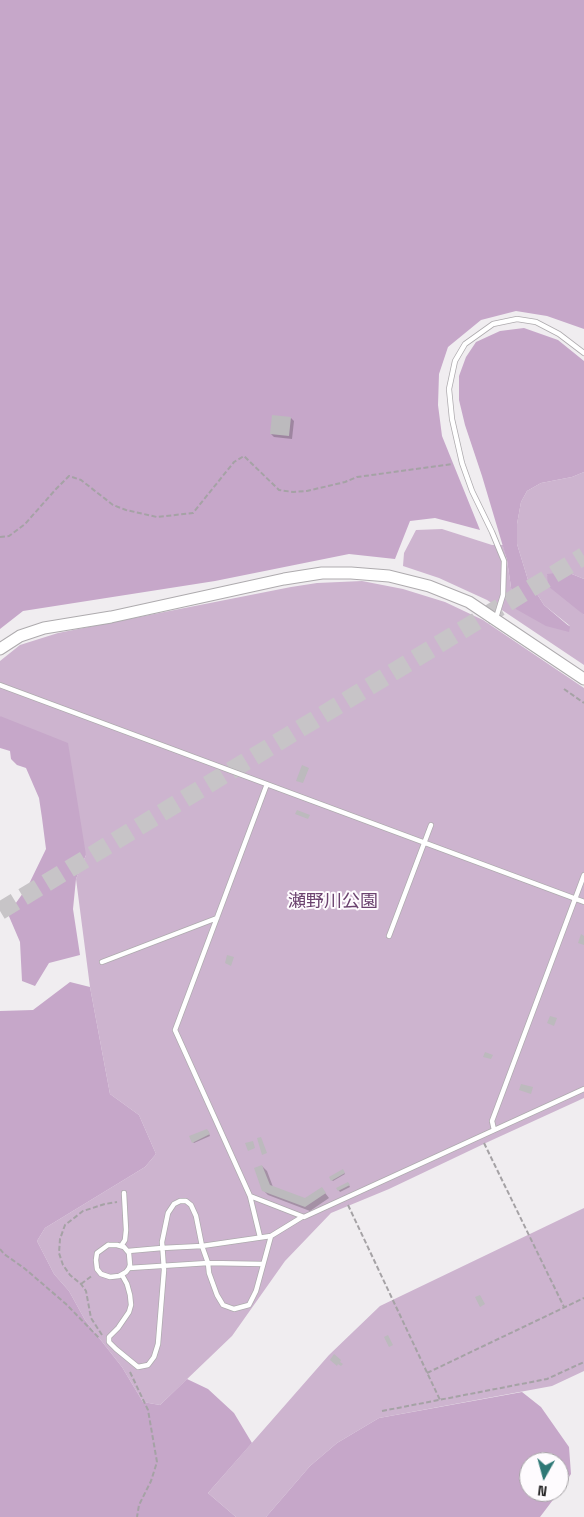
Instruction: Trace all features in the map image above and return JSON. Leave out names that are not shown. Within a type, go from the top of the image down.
[{"type":"street","points":[[0,649],[20,636],[44,628],[112,617],[284,579],[322,573],[350,573],[389,576],[430,586],[469,602],[496,618],[584,679]]},
{"type":"lane","points":[[496,618],[503,595],[504,562],[472,491],[462,463],[452,419],[450,389],[454,361],[465,344],[493,324],[517,319],[536,322],[559,334],[584,353]]},
{"type":"lane","points":[[0,685],[584,902]]},
{"type":"lane","points":[[260,1237],[250,1196],[175,1030],[267,784]]},
{"type":"lane","points":[[389,936],[431,825]]},
{"type":"lane","points":[[494,1130],[492,1121],[584,875]]},
{"type":"lane","points":[[102,962],[217,918]]},
{"type":"lane","points":[[128,1251],[130,1265],[126,1272],[119,1276],[110,1276],[101,1274],[97,1269],[97,1253],[108,1245],[121,1246],[128,1251],[202,1246],[271,1236],[303,1216],[345,1199],[584,1089]]},
{"type":"lane","points":[[121,1246],[125,1240],[126,1230],[124,1193]]},
{"type":"lane","points":[[250,1196],[303,1216]]},
{"type":"lane","points":[[122,1274],[130,1294],[131,1305],[129,1312],[118,1328],[109,1336],[108,1344],[138,1367],[148,1365],[154,1357],[158,1344],[164,1265],[162,1242],[168,1213],[174,1204],[186,1201],[191,1205],[196,1216],[202,1246],[216,1295],[223,1305],[234,1309],[249,1304],[256,1291],[271,1236]]},
{"type":"lane","points":[[129,1268],[208,1263],[263,1264]]},
{"type":"path","points":[[0,537],[9,536],[25,524],[69,476],[81,480],[113,505],[157,517],[193,513],[234,462],[244,456],[279,490],[293,492],[345,482],[357,477],[462,463]]},
{"type":"path","points":[[564,689],[584,703]]},
{"type":"path","points":[[481,1136],[564,1307]]},
{"type":"path","points":[[345,1199],[440,1400]]},
{"type":"path","points":[[108,1344],[90,1318],[86,1291],[63,1265],[59,1253],[60,1239],[65,1225],[83,1211],[124,1200]]},
{"type":"path","points":[[0,1249],[66,1304],[93,1332],[108,1344]]},
{"type":"path","points":[[81,1284],[99,1270]]},
{"type":"path","points":[[427,1373],[584,1298]]},
{"type":"path","points":[[382,1410],[547,1379],[584,1362]]},
{"type":"path","points":[[128,1369],[148,1410],[157,1462],[137,1517]]},
{"type":"green space","points":[[584,472],[584,579],[567,572],[547,575],[584,615],[584,665],[487,600],[439,578],[403,566],[404,553],[416,530],[442,529],[492,545],[503,545],[514,608],[570,626],[544,605],[528,580],[517,544],[517,524],[521,502],[527,491],[541,483],[572,477]]},
{"type":"green space","name":"瀬野川公園","points":[[362,581],[403,589],[445,602],[483,620],[584,688],[584,1098],[389,1189],[331,1213],[285,1261],[232,1336],[160,1405],[143,1402],[122,1367],[85,1320],[69,1291],[54,1274],[37,1241],[45,1228],[145,1167],[156,1154],[139,1115],[110,1094],[90,987],[76,879],[86,855],[0,716],[0,661],[20,645],[58,633],[291,587],[317,583]]},
{"type":"green space","points":[[584,1208],[584,1371],[552,1386],[379,1418],[337,1443],[310,1466],[266,1517],[236,1517],[208,1493],[329,1355],[380,1306]]},
{"type":"shaded area","points":[[0,0],[584,0],[584,329],[547,316],[516,311],[481,320],[448,347],[439,374],[438,405],[442,436],[480,530],[435,518],[410,521],[395,559],[349,554],[215,581],[23,611],[0,629]]},
{"type":"shaded area","points":[[524,328],[558,340],[584,361],[584,472],[572,477],[541,483],[527,491],[521,502],[517,524],[517,544],[528,580],[544,605],[570,627],[569,632],[546,626],[514,608],[507,560],[459,400],[459,376],[466,357],[476,342],[500,331]]},
{"type":"shaded area","points":[[567,572],[584,579],[584,615],[548,586],[547,574]]},
{"type":"shaded area","points":[[0,716],[68,743],[86,855],[76,879],[73,909],[80,955],[49,963],[35,986],[22,981],[20,942],[8,914],[28,886],[46,849],[42,818],[39,798],[26,768],[17,765],[11,759],[10,751],[0,748]]},
{"type":"shaded area","points":[[70,982],[90,987],[110,1094],[139,1115],[156,1154],[145,1167],[45,1228],[37,1241],[54,1274],[69,1291],[85,1320],[122,1367],[143,1402],[160,1405],[187,1379],[208,1389],[234,1413],[252,1443],[208,1493],[236,1517],[0,1517],[0,1011],[33,1010]]},
{"type":"shaded area","points":[[522,1392],[541,1407],[569,1447],[571,1474],[569,1477],[569,1452],[519,1452],[519,1502],[551,1502],[540,1517],[266,1517],[310,1466],[337,1443],[379,1418]]},
{"type":"building","points":[[272,415],[291,417],[289,436],[270,434]]},
{"type":"building","points":[[302,765],[309,768],[303,783],[296,781]]},
{"type":"building","points":[[297,810],[310,815],[308,819],[295,814]]},
{"type":"building","points":[[581,934],[584,936],[584,945],[578,943]]},
{"type":"building","points":[[227,955],[234,957],[231,966],[225,963]]},
{"type":"building","points":[[550,1016],[557,1018],[554,1026],[547,1023]]},
{"type":"building","points":[[485,1052],[493,1055],[491,1059],[483,1057]]},
{"type":"building","points":[[521,1084],[533,1087],[531,1094],[519,1090]]},
{"type":"building","points":[[207,1129],[210,1134],[192,1143],[189,1136]]},
{"type":"building","points":[[261,1137],[267,1153],[262,1155],[257,1138]]},
{"type":"building","points":[[253,1141],[255,1148],[248,1151],[245,1143]]},
{"type":"building","points":[[262,1165],[270,1185],[305,1198],[322,1187],[326,1193],[305,1207],[262,1191],[254,1168]]},
{"type":"building","points":[[343,1169],[345,1173],[331,1181],[329,1177]]},
{"type":"building","points":[[348,1182],[350,1185],[338,1191],[336,1188]]},
{"type":"building","points":[[480,1295],[485,1304],[480,1307],[475,1297]]},
{"type":"building","points":[[388,1335],[393,1345],[389,1347],[384,1337]]},
{"type":"building","points":[[334,1354],[341,1360],[340,1362],[343,1364],[341,1366],[338,1364],[337,1366],[330,1360]]},
{"type":"tunnel","points":[[0,911],[584,556]]}]
